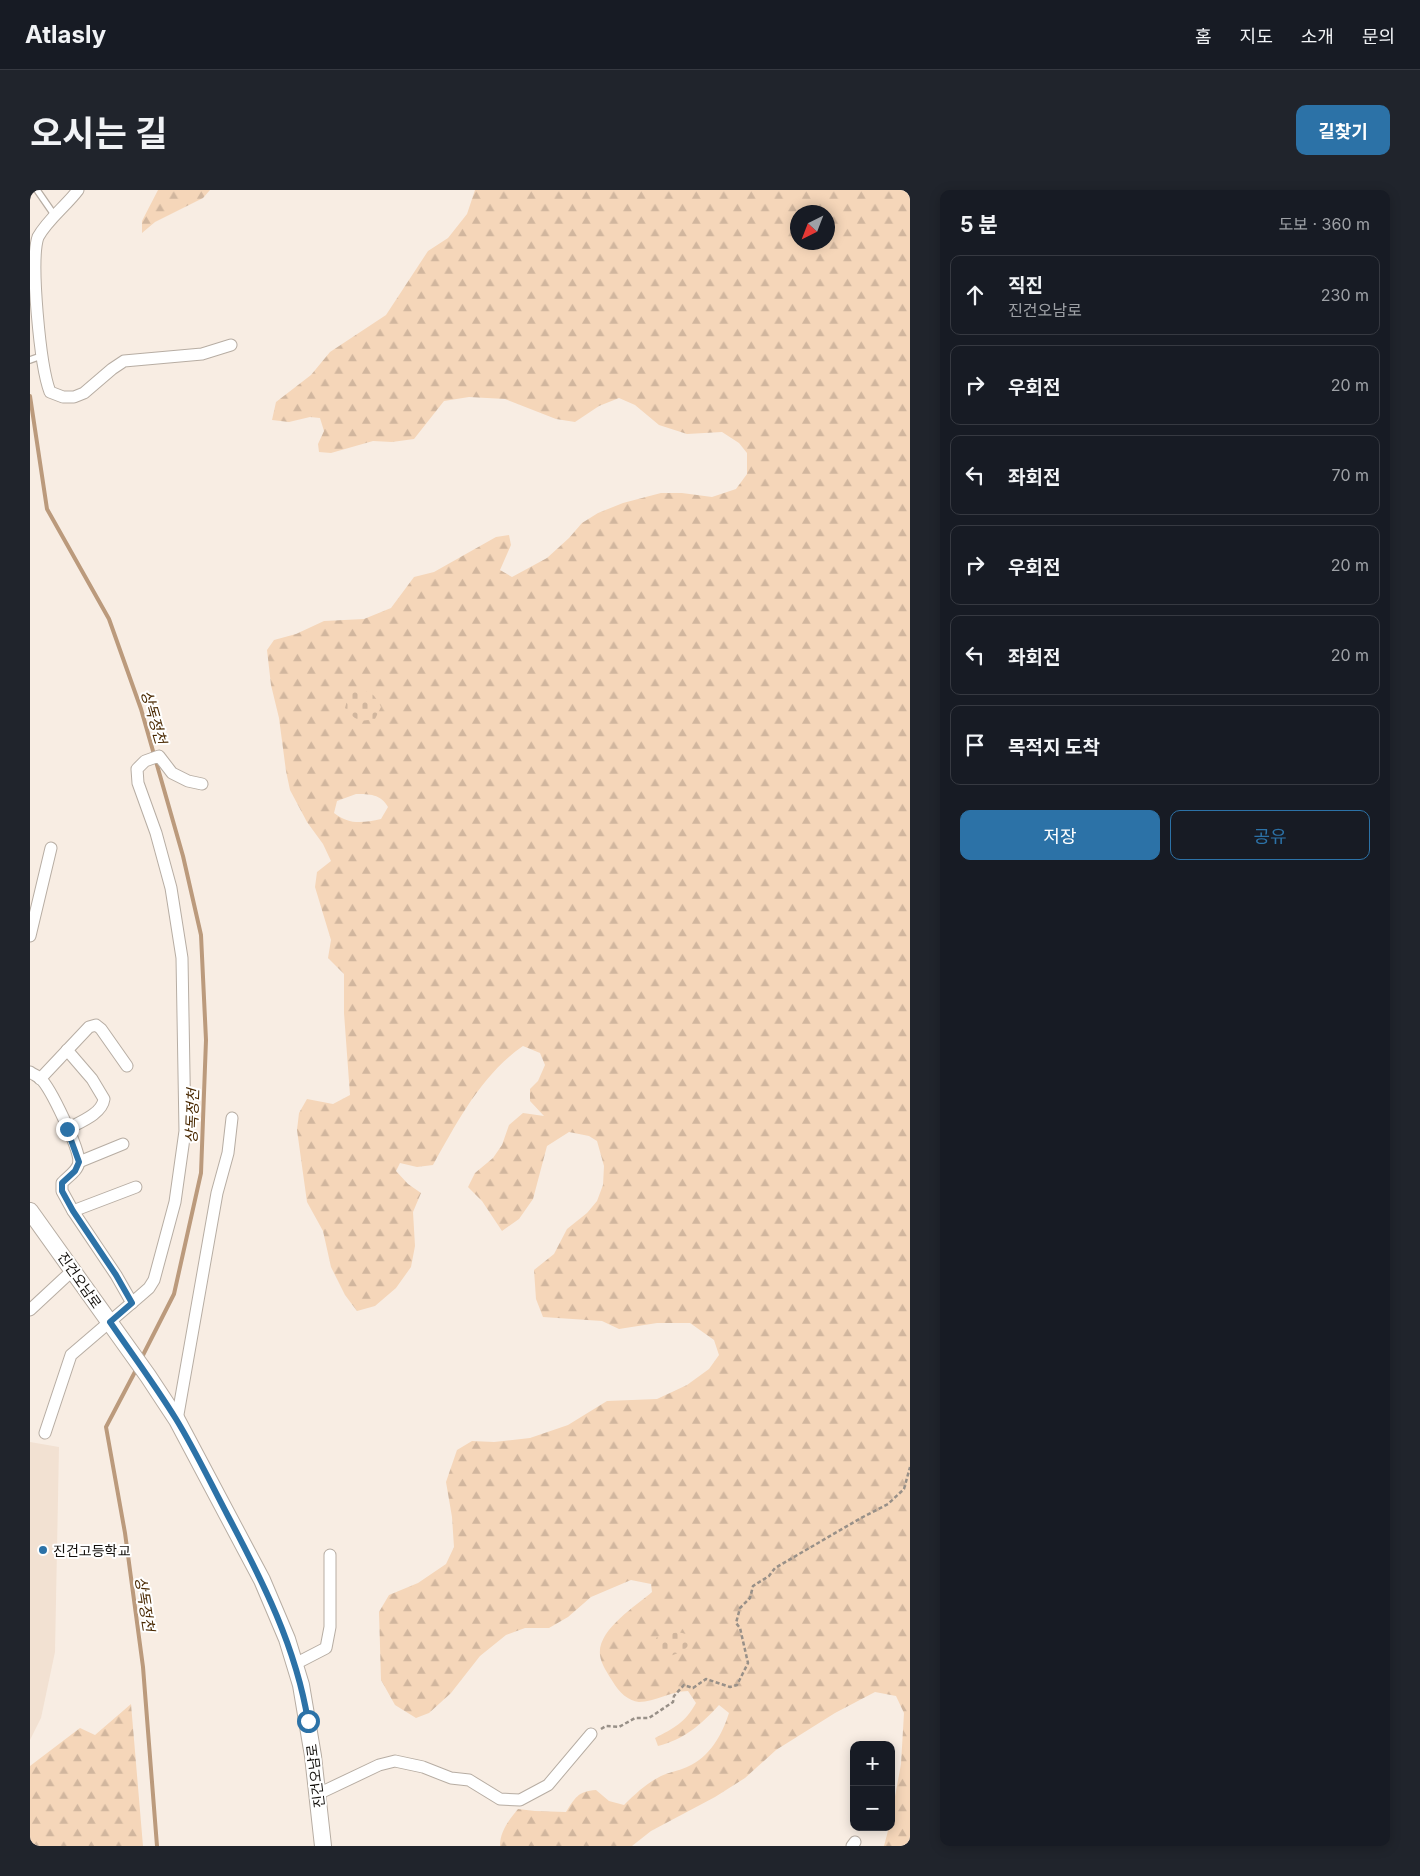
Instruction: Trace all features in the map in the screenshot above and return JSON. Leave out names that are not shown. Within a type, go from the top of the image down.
[{"type":"main road","name":"진건오남로","points":[[30,1211],[148,1376],[177,1420],[262,1580],[287,1639],[306,1708],[323,1846]]},
{"type":"street","points":[[78,190],[38,237],[32,264],[35,358],[50,392],[63,397],[84,393],[124,361],[202,354],[231,344]]},
{"type":"street","points":[[45,1433],[71,1355],[149,1288],[156,1274],[175,1202],[186,1123],[182,958],[172,888],[156,833],[136,776],[139,766],[152,757],[162,757],[169,770],[180,778],[202,784]]},
{"type":"street","points":[[30,936],[51,848]]},
{"type":"street","points":[[40,1079],[89,1027],[96,1025],[127,1066]]},
{"type":"street","points":[[67,1050],[92,1079],[104,1099],[102,1107],[67,1129]]},
{"type":"street","points":[[30,1072],[40,1079],[55,1100],[79,1162]]},
{"type":"street","points":[[177,1420],[217,1193],[228,1152],[232,1118]]},
{"type":"street","points":[[123,1144],[79,1162],[75,1171],[66,1179],[62,1186],[62,1191],[132,1303]]},
{"type":"street","points":[[73,1211],[136,1187]]},
{"type":"street","points":[[30,1310],[73,1270]]},
{"type":"street","points":[[295,1664],[326,1648],[330,1627],[330,1555]]},
{"type":"street","points":[[318,1794],[379,1765],[395,1761],[423,1767],[450,1778],[469,1780],[500,1799],[520,1800],[548,1785],[591,1734]]},
{"type":"lane","points":[[37,190],[55,216]]},
{"type":"path","points":[[591,1734],[606,1726],[619,1727],[635,1718],[649,1718],[673,1702],[674,1696],[684,1685],[693,1688],[706,1679],[730,1687],[737,1684],[748,1663],[740,1628],[736,1623],[740,1608],[750,1598],[753,1586],[769,1576],[775,1568],[839,1530],[888,1504],[904,1489],[910,1467]]},
{"type":"shaded area","name":"진건고등학교","points":[[30,1442],[59,1447],[55,1652],[41,1718],[30,1740]]},
{"type":"green space","points":[[158,190],[210,190],[203,198],[155,222],[142,233],[142,221]]},
{"type":"green space","points":[[475,190],[910,190],[910,1846],[884,1846],[888,1831],[895,1831],[895,1796],[901,1764],[904,1713],[896,1696],[875,1692],[835,1713],[776,1750],[745,1778],[715,1797],[651,1831],[632,1846],[500,1846],[503,1831],[518,1809],[566,1812],[578,1796],[585,1792],[596,1790],[609,1801],[624,1805],[641,1789],[656,1779],[695,1763],[709,1751],[719,1737],[729,1713],[719,1705],[706,1719],[684,1735],[658,1746],[655,1738],[679,1724],[688,1716],[696,1703],[688,1691],[645,1702],[635,1701],[628,1698],[618,1689],[603,1665],[600,1655],[605,1637],[619,1619],[652,1592],[651,1584],[631,1580],[591,1597],[568,1617],[549,1628],[525,1628],[506,1635],[480,1656],[451,1693],[429,1713],[416,1718],[395,1705],[381,1680],[379,1612],[389,1595],[418,1583],[446,1564],[454,1547],[452,1517],[446,1482],[457,1450],[472,1441],[494,1442],[530,1438],[568,1425],[607,1401],[657,1399],[687,1385],[709,1369],[719,1355],[714,1340],[690,1323],[657,1323],[619,1329],[602,1321],[543,1317],[536,1299],[534,1270],[554,1254],[567,1229],[587,1213],[597,1201],[603,1185],[604,1166],[597,1141],[589,1136],[569,1132],[547,1146],[533,1199],[519,1219],[502,1231],[482,1201],[468,1187],[475,1173],[493,1158],[502,1145],[509,1125],[523,1113],[544,1116],[530,1101],[530,1089],[538,1081],[545,1065],[540,1053],[523,1046],[508,1057],[483,1085],[461,1116],[433,1165],[417,1167],[400,1163],[396,1171],[408,1184],[421,1193],[413,1212],[415,1246],[411,1267],[396,1288],[375,1306],[357,1311],[345,1295],[331,1267],[323,1231],[307,1202],[297,1130],[299,1113],[307,1099],[333,1104],[350,1095],[344,1013],[344,974],[328,958],[331,940],[315,887],[317,872],[331,861],[323,844],[307,822],[290,790],[279,718],[271,685],[267,650],[274,640],[296,634],[324,621],[364,619],[391,608],[414,577],[434,572],[496,537],[509,535],[511,545],[500,570],[512,577],[547,558],[582,523],[598,513],[623,503],[661,493],[682,493],[712,497],[736,489],[747,474],[747,453],[739,443],[722,432],[687,434],[659,425],[635,405],[619,398],[599,406],[575,422],[556,419],[505,399],[469,397],[444,401],[414,439],[392,442],[373,441],[331,453],[319,452],[318,444],[324,431],[320,418],[310,417],[289,422],[272,420],[276,402],[311,375],[330,352],[386,315],[428,251],[448,238],[467,214]],"holes":[[[356,794],[366,794],[382,799],[388,807],[381,819],[356,822],[345,820],[334,813],[337,801]]]},
{"type":"green space","points":[[357,689],[369,692],[379,703],[381,707],[375,719],[358,720],[345,708],[348,697]]},
{"type":"green space","points":[[678,1632],[690,1635],[691,1643],[683,1651],[668,1657],[658,1653],[652,1645],[657,1637]]},
{"type":"green space","points":[[131,1704],[143,1846],[30,1846],[30,1766],[80,1728],[95,1735]]},
{"type":"waterway","name":"상독정천","points":[[30,396],[47,509],[109,619],[141,709],[183,856],[201,935],[206,1040],[201,1173],[174,1294],[141,1359]]},
{"type":"waterway","name":"상독정천","points":[[137,1368],[106,1427],[125,1533],[143,1667],[157,1846]]},
{"type":"place","name":"진건고등학교","points":[[43,1550]]},
{"type":"route","points":[[67,1129],[79,1162],[75,1171],[62,1183],[62,1191],[132,1303],[110,1322],[177,1420],[262,1580],[287,1639],[301,1685],[308,1721]]}]
